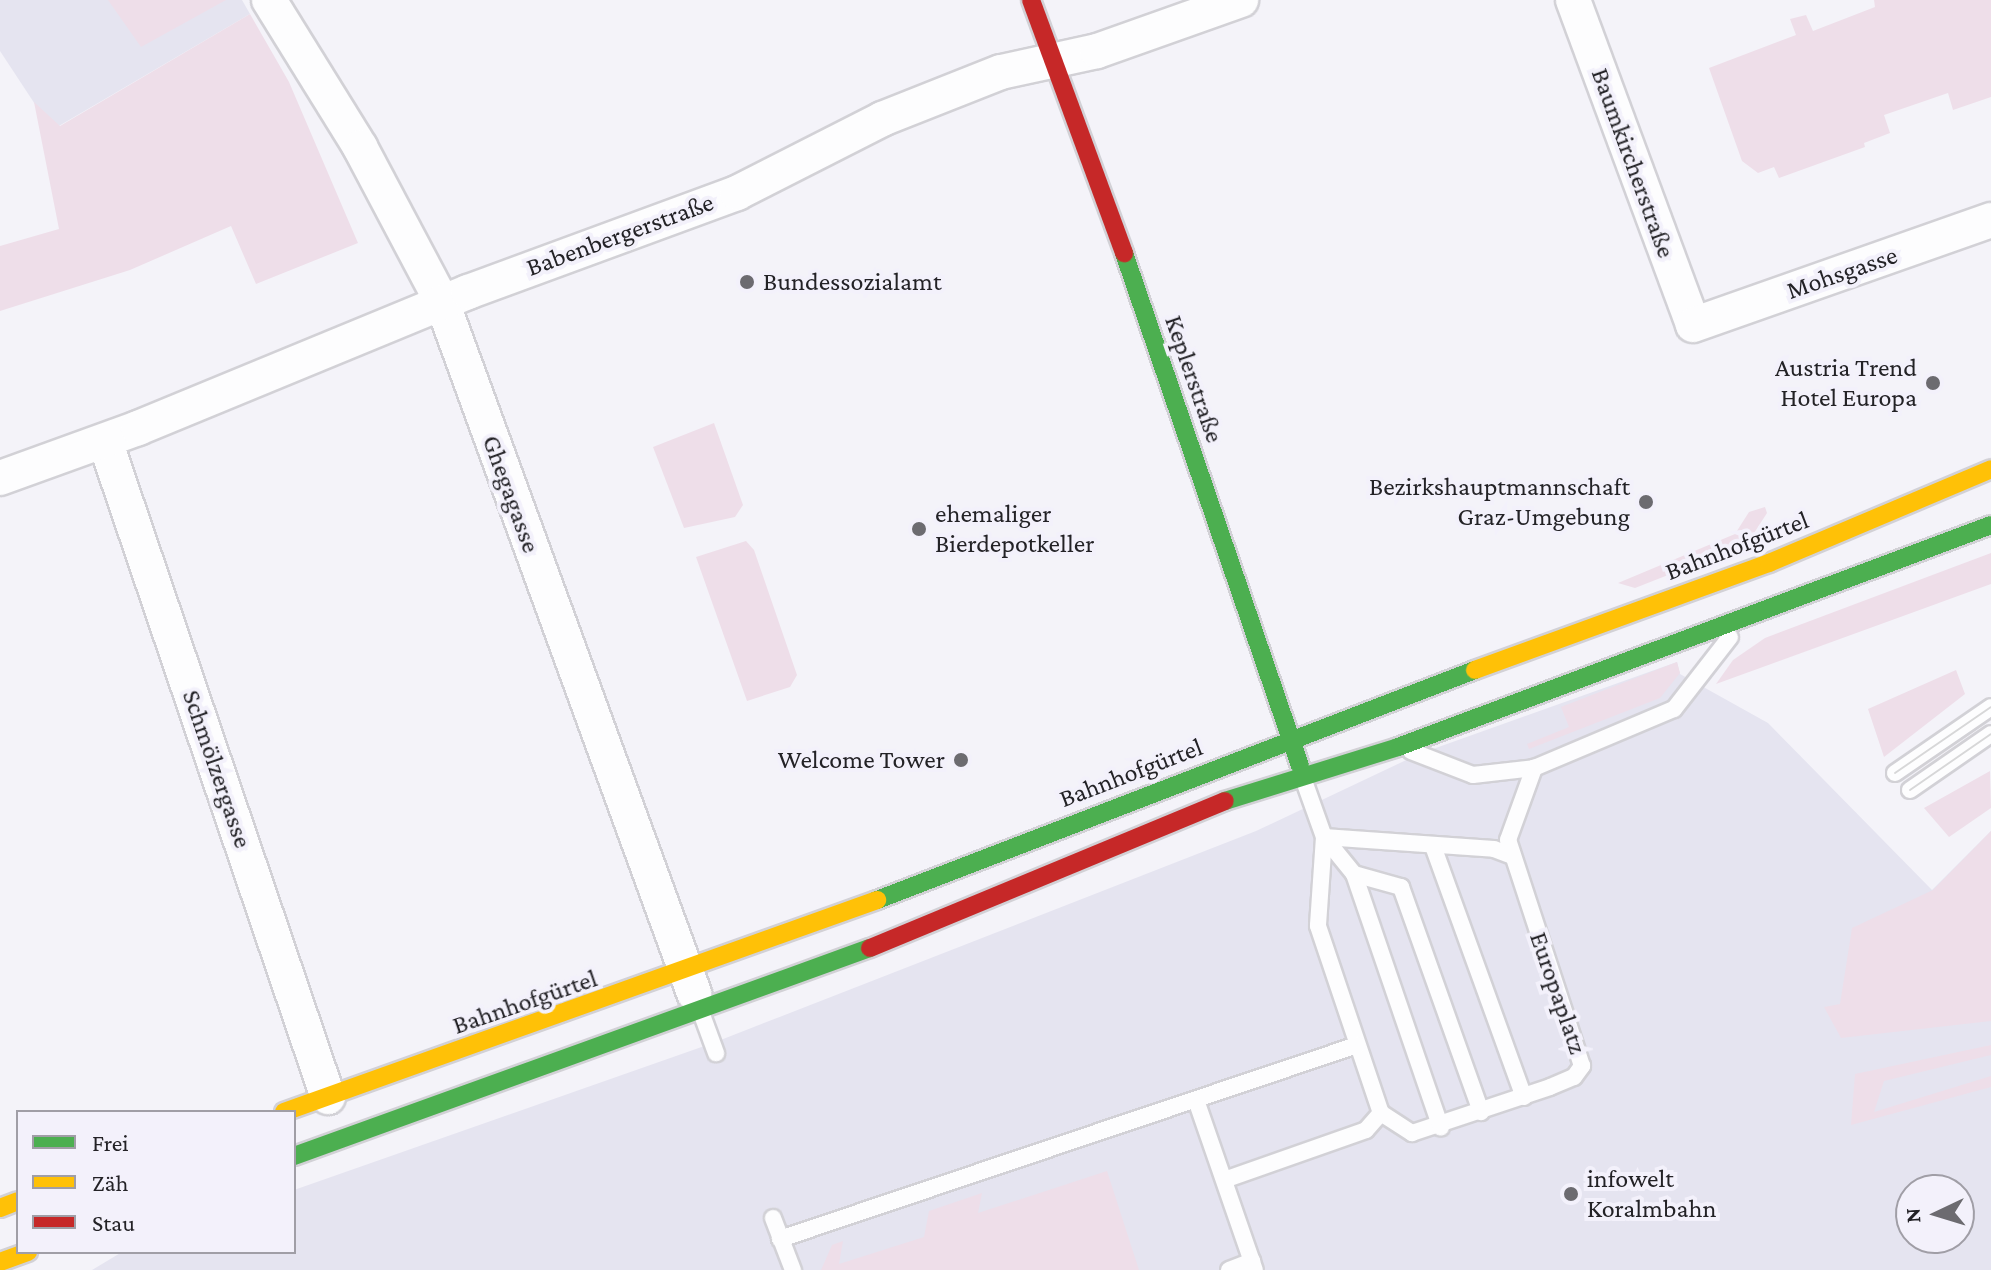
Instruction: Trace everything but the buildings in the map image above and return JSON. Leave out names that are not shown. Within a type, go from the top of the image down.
[{"type":"main road","name":"Keplerstraße","points":[[1031,0],[1103,191],[1303,776]]},
{"type":"main road","name":"Bahnhofgürtel","points":[[290,1110],[687,972],[1291,739],[1769,563],[1991,469]]},
{"type":"main road","points":[[296,1155],[701,1012],[947,920],[1220,803],[1398,747],[1991,525]]},
{"type":"main road","points":[[0,1262],[22,1254]]},
{"type":"street","name":"Ghegagasse","points":[[269,0],[360,147],[442,302],[701,1012]]},
{"type":"street","name":"Babenbergerstraße","points":[[0,478],[105,441],[442,302],[737,193],[882,119],[1051,58],[1097,51],[1241,0]]},
{"type":"street","name":"Baumkircherstraße","points":[[1573,0],[1693,325]]},
{"type":"street","name":"Mohsgasse","points":[[1693,325],[1991,220]]},
{"type":"street","name":"Schmölzergasse","points":[[105,441],[328,1097]]},
{"type":"lane","points":[[1398,747],[1473,775],[1534,768],[1674,709],[1716,650],[1755,614]]},
{"type":"lane","points":[[1895,773],[1991,707]]},
{"type":"lane","points":[[1910,790],[1991,734]]},
{"type":"lane","name":"Europaplatz","points":[[1381,1113],[1412,1133],[1441,1128],[1574,1077],[1582,1058],[1512,856],[1511,822],[1534,768]]},
{"type":"lane","points":[[1303,776],[1324,837],[1354,874],[1441,1128]]},
{"type":"lane","points":[[1324,837],[1494,849],[1512,856]]},
{"type":"lane","points":[[1227,1179],[1366,1130],[1381,1113],[1318,926],[1324,837]]},
{"type":"lane","points":[[1433,846],[1524,1097]]},
{"type":"lane","points":[[1354,874],[1401,887],[1481,1112]]},
{"type":"lane","points":[[701,1012],[716,1053]]},
{"type":"lane","points":[[780,1239],[1357,1045]]},
{"type":"lane","points":[[1196,1100],[1227,1179],[1254,1266],[1229,1270]]},
{"type":"lane","points":[[773,1218],[793,1270]]},
{"type":"shaded area","points":[[0,0],[242,0],[250,14],[52,130],[0,51]]},
{"type":"shaded area","points":[[108,0],[226,0],[141,47]]},
{"type":"shaded area","points":[[1874,0],[1991,0],[1991,97],[1953,110],[1948,93],[1884,115],[1890,133],[1864,143],[1865,147],[1779,178],[1774,167],[1758,173],[1742,161],[1709,68],[1796,35],[1790,19],[1806,15],[1813,31],[1875,7]]},
{"type":"shaded area","points":[[250,14],[289,82],[358,243],[256,284],[231,226],[130,270],[0,311],[0,246],[59,229],[34,102],[60,126]]},
{"type":"shaded area","points":[[714,423],[743,505],[735,517],[684,528],[653,447]]},
{"type":"shaded area","points":[[1765,507],[1767,513],[1747,544],[1635,588],[1618,583],[1735,534],[1749,512]]},
{"type":"shaded area","points":[[746,541],[754,550],[797,675],[790,687],[747,701],[696,557]]},
{"type":"shaded area","points":[[1991,553],[1991,584],[1716,684],[1733,660],[1765,638]]},
{"type":"shaded area","points":[[1677,662],[1680,674],[1768,723],[1932,890],[1991,831],[1991,1270],[92,1270],[119,1254],[296,1254],[296,1189],[713,1043],[1256,831],[1419,754]]},
{"type":"shaded area","points":[[1677,662],[1680,673],[1660,698],[1529,749],[1527,744],[1569,727],[1561,707]]},
{"type":"shaded area","points":[[1956,670],[1965,694],[1884,757],[1868,709]]},
{"type":"shaded area","points":[[1990,771],[1991,808],[1949,837],[1924,808]]},
{"type":"shaded area","points":[[1991,831],[1991,1021],[1841,1038],[1824,1007],[1840,1004],[1852,928],[1933,890]]},
{"type":"shaded area","points":[[1991,1045],[1991,1055],[1884,1081],[1874,1112],[1991,1076],[1991,1087],[1851,1125],[1855,1074]]},
{"type":"shaded area","points":[[1107,1171],[1139,1270],[821,1270],[832,1245],[843,1241],[839,1264],[924,1237],[929,1211],[982,1193],[978,1213]]},
{"type":"tram line","points":[[1895,773],[1991,707]]},
{"type":"tram line","points":[[1910,790],[1991,734]]},
{"type":"traffic: fast","points":[[1124,253],[1300,766]]},
{"type":"traffic: fast","points":[[1225,801],[1398,747],[1991,525]]},
{"type":"traffic: fast","points":[[877,900],[1475,670]]},
{"type":"traffic: fast","points":[[296,1155],[870,948]]},
{"type":"traffic: slow","points":[[1475,670],[1769,563],[1991,469]]},
{"type":"traffic: slow","points":[[290,1110],[877,900]]},
{"type":"traffic: slow","points":[[0,1208],[16,1202]]},
{"type":"traffic: slow","points":[[0,1262],[22,1254]]},
{"type":"traffic: jam","points":[[1031,0],[1124,253]]},
{"type":"traffic: jam","points":[[870,948],[1225,801]]},
{"type":"place","name":"Bundessozialamt","points":[[747,282]]},
{"type":"place","name":"Austria Trend Hotel Europa","points":[[1933,383]]},
{"type":"place","name":"Bezirkshauptmannschaft Graz-Umgebung","points":[[1646,502]]},
{"type":"place","name":"ehemaliger Bierdepotkeller","points":[[919,529]]},
{"type":"place","name":"Welcome Tower","points":[[961,760]]},
{"type":"place","name":"infowelt Koralmbahn","points":[[1571,1194]]}]
